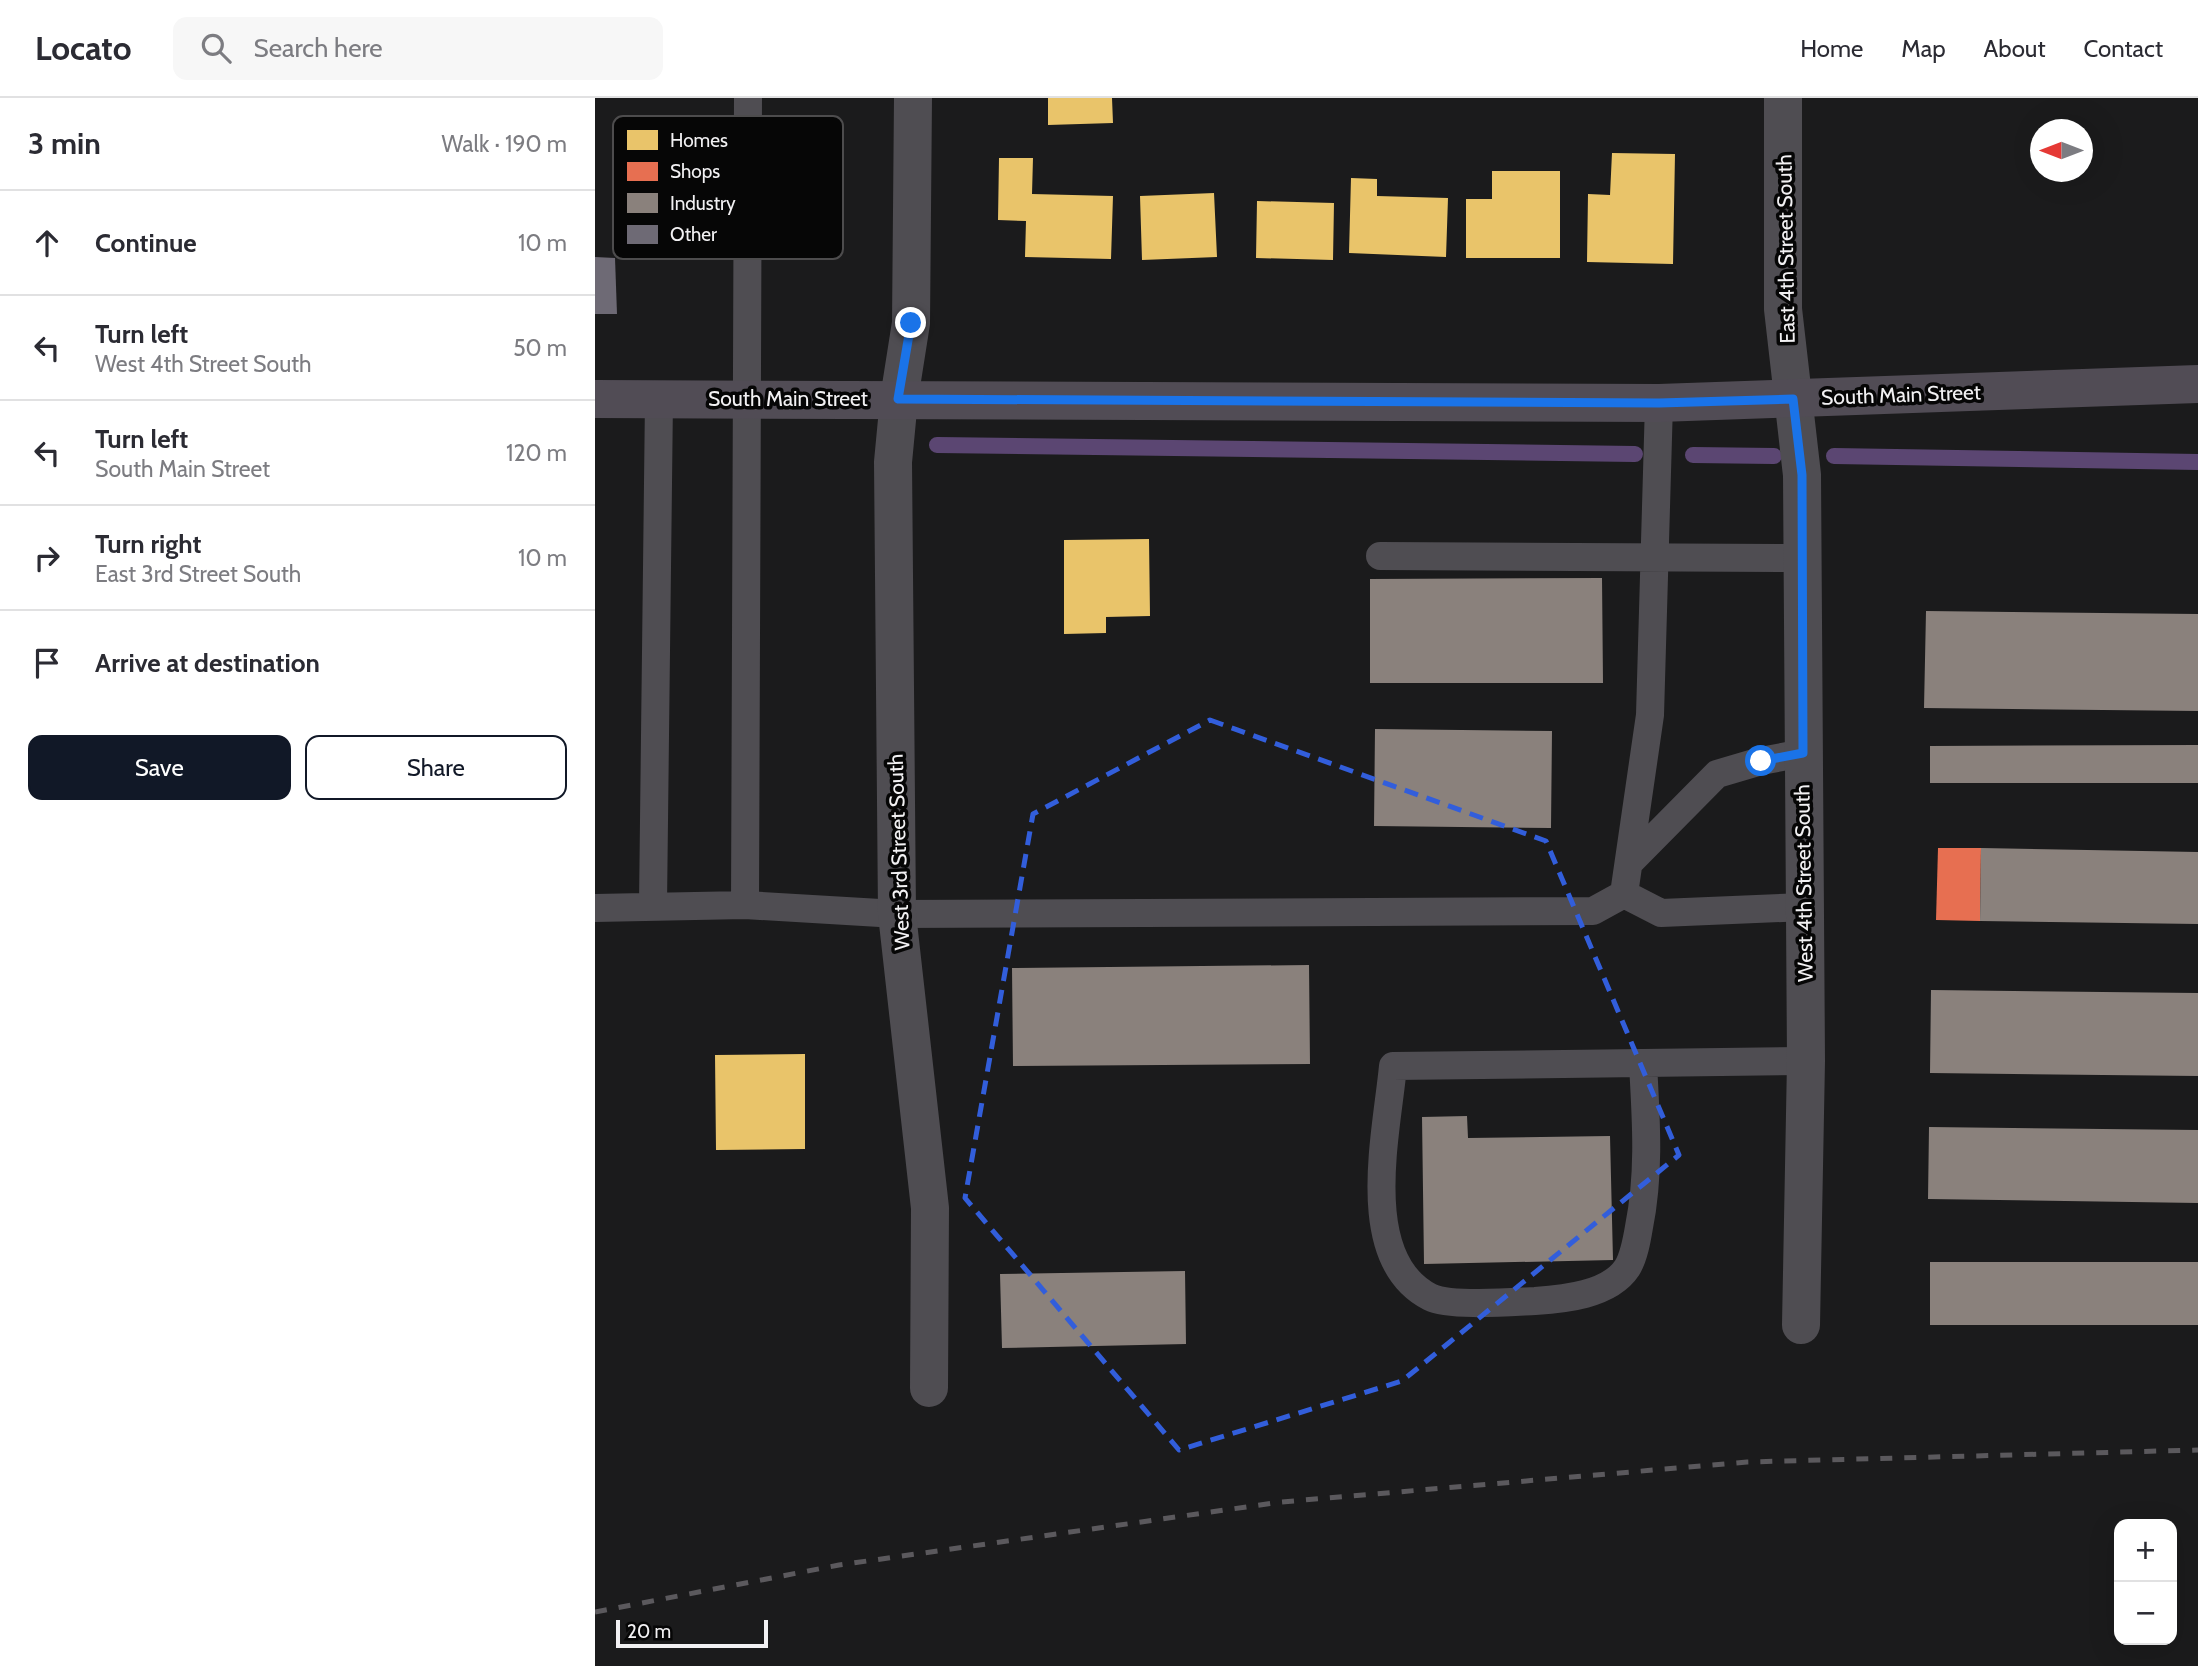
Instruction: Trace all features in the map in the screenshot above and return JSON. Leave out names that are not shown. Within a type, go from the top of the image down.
[{"type":"street","name":"West 3rd Street South","points":[[912,98],[911,323],[898,399],[893,462],[897,914],[930,1208],[929,1388]]},
{"type":"street","name":"East 4th Street South","points":[[1783,98],[1783,309],[1793,399]]},
{"type":"street","name":"South Main Street","points":[[595,399],[1659,403],[2198,384]]},
{"type":"street","name":"West 4th Street South","points":[[1793,399],[1802,475],[1806,1061],[1801,1325]]},
{"type":"lane","points":[[748,98],[748,116]]},
{"type":"lane","points":[[745,905],[747,259]]},
{"type":"lane","points":[[653,905],[659,399]]},
{"type":"lane","points":[[1624,894],[1650,715],[1659,403]]},
{"type":"lane","points":[[1380,556],[1802,558]]},
{"type":"lane","points":[[1629,863],[1717,774],[1761,761],[1803,753]]},
{"type":"lane","points":[[595,908],[745,905],[897,914],[1593,911],[1624,894]]},
{"type":"lane","points":[[1624,894],[1661,913],[1805,907]]},
{"type":"lane","points":[[1643,1064],[1647,1145],[1646,1192],[1637,1241],[1627,1269],[1599,1290],[1554,1299],[1486,1304],[1431,1298],[1398,1270],[1384,1231],[1381,1192],[1393,1066],[1806,1061]]},
{"type":"highlighted area","points":[[1210,720],[1546,841],[1679,1155],[1402,1381],[1179,1450],[965,1198],[1033,814]]},
{"type":"building: Homes","points":[[1048,98],[1112,98],[1113,123],[1048,125]]},
{"type":"building: Homes","points":[[1612,153],[1675,154],[1673,264],[1587,262],[1588,194],[1610,195]]},
{"type":"building: Homes","points":[[999,158],[1033,158],[1032,194],[1113,196],[1111,259],[1025,257],[1026,221],[998,220]]},
{"type":"building: Homes","points":[[1492,171],[1560,171],[1560,258],[1466,258],[1466,199],[1492,199]]},
{"type":"building: Homes","points":[[1351,178],[1377,179],[1377,196],[1448,198],[1446,257],[1349,253]]},
{"type":"building: Homes","points":[[1214,193],[1217,257],[1142,260],[1140,196]]},
{"type":"building: Homes","points":[[1257,201],[1334,203],[1333,260],[1256,258]]},
{"type":"building: Homes","points":[[1149,539],[1150,616],[1106,617],[1106,633],[1064,634],[1064,540]]},
{"type":"building: Homes","points":[[805,1054],[805,1149],[716,1150],[715,1055]]},
{"type":"building: Shops","points":[[1938,848],[1981,848],[1980,921],[1936,920]]},
{"type":"building: Industry","points":[[1602,578],[1603,683],[1370,683],[1370,579]]},
{"type":"building: Industry","points":[[1926,611],[2198,614],[2198,711],[1924,708]]},
{"type":"building: Industry","points":[[1375,729],[1552,731],[1551,828],[1374,826]]},
{"type":"building: Industry","points":[[2198,745],[2198,783],[1930,783],[1930,746]]},
{"type":"building: Industry","points":[[1981,848],[2198,852],[2198,924],[1980,921]]},
{"type":"building: Industry","points":[[1309,965],[1310,1064],[1013,1066],[1012,968]]},
{"type":"building: Industry","points":[[1931,990],[2198,993],[2198,1076],[1930,1073]]},
{"type":"building: Industry","points":[[1467,1116],[1468,1138],[1610,1136],[1613,1260],[1424,1264],[1422,1117]]},
{"type":"building: Industry","points":[[1929,1127],[2198,1130],[2198,1203],[1928,1199]]},
{"type":"building: Industry","points":[[1930,1262],[2198,1262],[2198,1325],[1930,1325]]},
{"type":"building: Industry","points":[[1185,1271],[1186,1344],[1002,1348],[1000,1274]]},
{"type":"building: Other","points":[[595,257],[613,258],[617,314],[595,314]]},
{"type":"waterway","points":[[937,445],[1635,454]]},
{"type":"waterway","points":[[1693,455],[1774,456]]},
{"type":"waterway","points":[[1834,456],[2198,462]]},
{"type":"railway","points":[[595,1612],[839,1565],[1281,1502],[1747,1462],[2198,1450]]},
{"type":"route","points":[[911,323],[898,399],[1659,403],[1793,399],[1802,475],[1803,753],[1761,761]]}]
